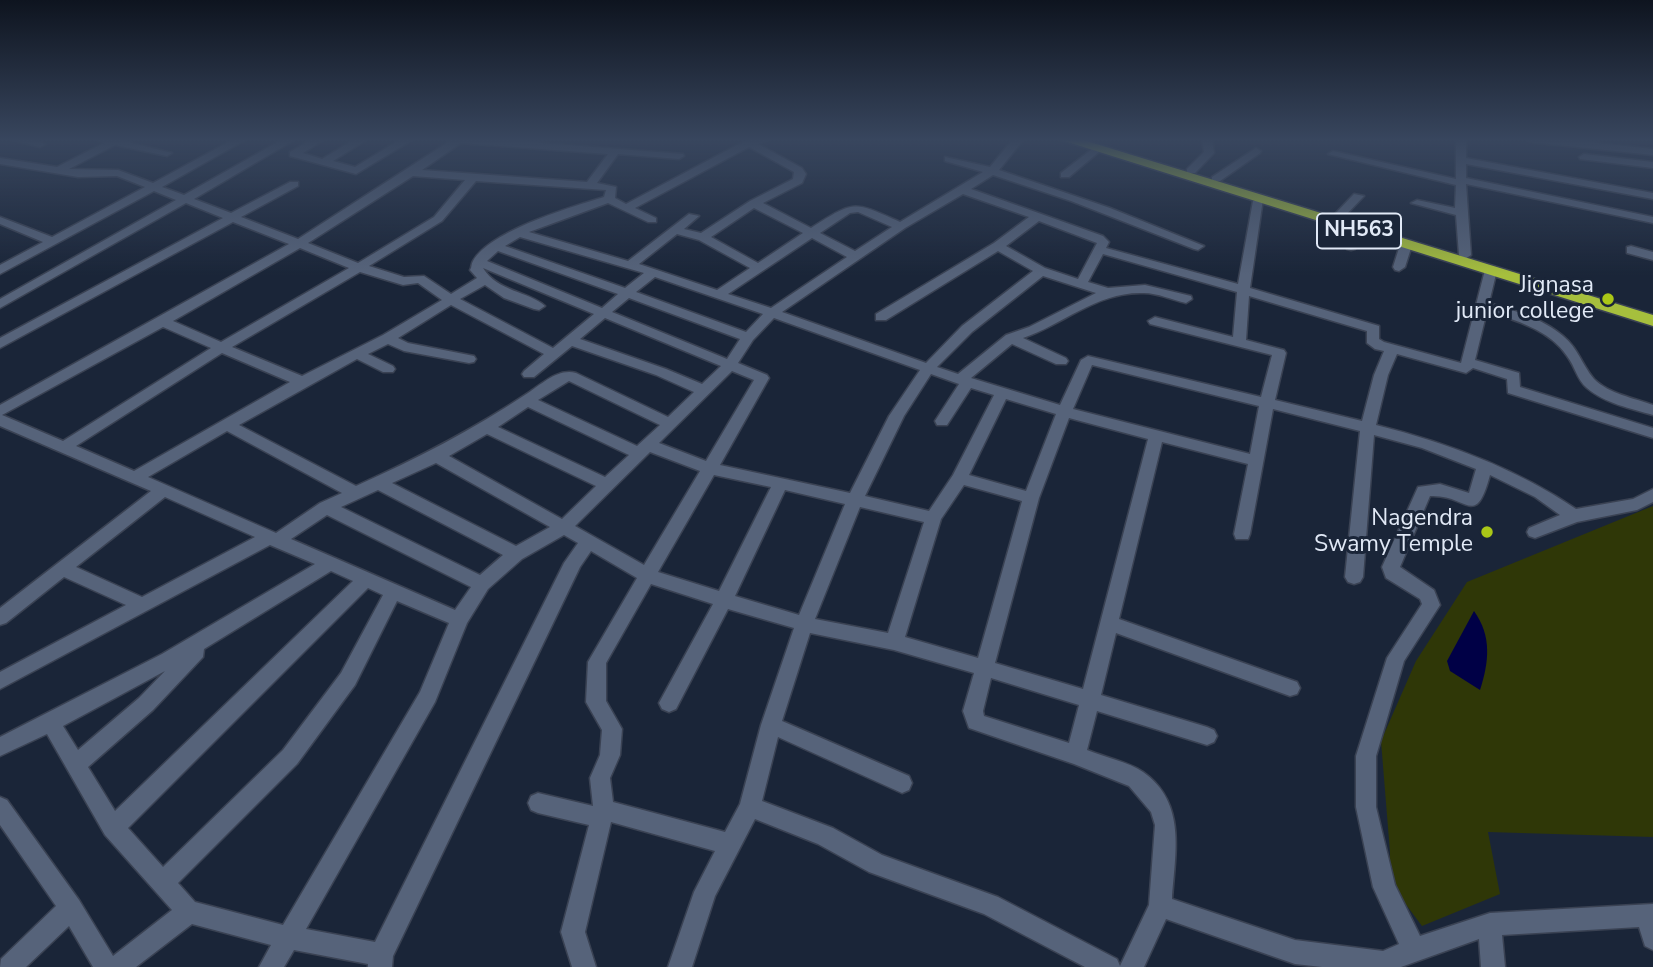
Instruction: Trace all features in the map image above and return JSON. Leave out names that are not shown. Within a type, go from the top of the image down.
[{"type":"highway","name":"NH563","points":[[1210,184],[1490,270],[1653,312]]},
{"type":"highway","name":"NH563","points":[[1232,184],[1465,255],[1607,302],[1653,321]]},
{"type":"street","points":[[143,184],[358,267],[403,281],[420,279],[450,299],[554,354]]},
{"type":"street","points":[[0,270],[163,184]]},
{"type":"street","points":[[0,304],[212,184]]},
{"type":"street","points":[[0,344],[294,184]]},
{"type":"street","points":[[0,411],[298,243],[394,184]]},
{"type":"street","points":[[64,447],[220,348],[432,224],[467,184]]},
{"type":"street","points":[[577,184],[611,187],[609,199]]},
{"type":"street","points":[[626,208],[671,184]]},
{"type":"street","points":[[703,237],[754,203],[792,184]]},
{"type":"street","points":[[271,967],[428,696],[459,620],[482,584],[516,554],[564,527],[729,366],[748,337],[772,313],[901,226],[972,184]]},
{"type":"street","points":[[1034,184],[1107,209],[1198,246]]},
{"type":"street","points":[[1461,184],[1465,255]]},
{"type":"street","points":[[1467,184],[1653,220]]},
{"type":"street","points":[[1590,184],[1653,196]]},
{"type":"street","points":[[963,190],[1099,238],[1103,242],[1081,284]]},
{"type":"street","points":[[1338,217],[1358,196]]},
{"type":"street","points":[[539,306],[508,295],[485,279],[476,270],[478,262],[519,233],[562,213],[609,199],[652,220]]},
{"type":"street","points":[[1239,342],[1244,290],[1259,201]]},
{"type":"street","points":[[1417,202],[1461,213]]},
{"type":"street","points":[[754,203],[857,257]]},
{"type":"street","points":[[719,294],[757,267],[855,208],[901,226]]},
{"type":"street","points":[[630,265],[692,216]]},
{"type":"street","points":[[881,317],[998,246],[1036,217]]},
{"type":"street","points":[[0,220],[54,242]]},
{"type":"street","points":[[674,230],[703,237],[757,267]]},
{"type":"street","points":[[1350,246],[1358,231]]},
{"type":"street","points":[[519,233],[653,272],[1002,393],[1256,461]]},
{"type":"street","points":[[1399,267],[1406,245]]},
{"type":"street","points":[[998,246],[1041,271],[1107,292],[1145,289],[1185,299]]},
{"type":"street","points":[[498,247],[748,337]]},
{"type":"street","points":[[1099,250],[1374,329],[1372,340],[1376,344],[1465,369],[1490,270]]},
{"type":"street","points":[[1631,250],[1653,256]]},
{"type":"street","points":[[478,262],[762,378],[594,671],[596,702],[612,729],[610,755],[600,778],[603,814],[573,932],[584,967]]},
{"type":"street","points":[[1145,289],[1153,264]]},
{"type":"street","points":[[680,967],[705,892],[750,807],[771,725],[804,624],[887,430],[928,369],[947,347],[1041,271]]},
{"type":"street","points":[[529,374],[653,272]]},
{"type":"street","points":[[134,478],[302,382],[388,338],[485,279]]},
{"type":"street","points":[[508,295],[530,283]]},
{"type":"street","points":[[942,421],[965,381],[1011,338],[1034,330],[1107,292]]},
{"type":"street","points":[[1482,305],[1547,329],[1569,349],[1595,387],[1653,410]]},
{"type":"street","points":[[161,321],[302,382]]},
{"type":"street","points":[[1155,321],[1279,353],[1242,534]]},
{"type":"street","points":[[1034,330],[1053,338]]},
{"type":"street","points":[[388,338],[404,347],[469,359]]},
{"type":"street","points":[[1011,338],[1061,361]]},
{"type":"street","points":[[571,341],[661,372],[702,390]]},
{"type":"street","points":[[1354,577],[1367,428],[1377,379],[1392,348]]},
{"type":"street","points":[[358,354],[388,369]]},
{"type":"street","points":[[1132,967],[1160,905],[1166,825],[1160,806],[1136,779],[1076,755],[976,722],[973,710],[1031,498],[1084,363],[1093,359],[1367,428],[1485,466],[1543,493],[1574,516]]},
{"type":"street","points":[[1467,362],[1514,376],[1513,390],[1653,433]]},
{"type":"street","points":[[0,681],[141,604],[272,540],[327,507],[437,456],[486,428],[554,381],[571,376],[669,423]]},
{"type":"street","points":[[894,642],[933,518],[960,478],[1002,393]]},
{"type":"street","points":[[528,401],[643,449],[709,468],[933,518]]},
{"type":"street","points":[[0,420],[164,489],[272,540],[459,620]]},
{"type":"street","points":[[227,425],[355,493]]},
{"type":"street","points":[[486,428],[606,484]]},
{"type":"street","points":[[1076,755],[1156,435]]},
{"type":"street","points":[[437,456],[648,576],[804,624],[894,642],[986,668],[1207,736]]},
{"type":"street","points":[[1413,949],[1384,887],[1366,807],[1366,756],[1396,658],[1431,605],[1428,596],[1392,573],[1391,567],[1424,491],[1440,490],[1472,500],[1476,498],[1485,466]]},
{"type":"street","points":[[960,478],[1031,498]]},
{"type":"street","points":[[376,482],[516,554]]},
{"type":"street","points":[[669,703],[724,600],[781,482]]},
{"type":"street","points":[[0,618],[164,489]]},
{"type":"street","points":[[1535,532],[1574,516],[1637,504],[1653,495]]},
{"type":"street","points":[[327,507],[482,584]]},
{"type":"street","points":[[51,723],[113,828],[189,912],[380,961],[573,563],[588,541]]},
{"type":"street","points":[[0,747],[204,642],[331,564]]},
{"type":"street","points":[[61,568],[141,604]]},
{"type":"street","points":[[113,828],[365,580]]},
{"type":"street","points":[[163,882],[290,757],[348,679],[393,592]]},
{"type":"street","points":[[1108,623],[1290,688]]},
{"type":"street","points":[[76,764],[146,704],[204,642]]},
{"type":"street","points":[[771,725],[902,783]]},
{"type":"street","points":[[538,803],[603,814],[732,845]]},
{"type":"street","points":[[0,807],[71,908],[106,967]]},
{"type":"street","points":[[750,807],[825,836],[877,864],[990,905],[1109,967]]},
{"type":"street","points":[[1160,905],[1295,952],[1383,965],[1413,949],[1490,924],[1650,915],[1653,938]]},
{"type":"street","points":[[9,967],[71,908]]},
{"type":"street","points":[[117,967],[189,912]]},
{"type":"street","points":[[1490,924],[1493,967]]},
{"type":"green space","points":[[1653,506],[1653,837],[1488,832],[1500,894],[1422,926],[1389,882],[1390,852],[1381,741],[1416,661],[1467,582]]},
{"type":"shaded area","points":[[1474,611],[1484,630],[1487,649],[1480,690],[1450,671],[1447,661]]},
{"type":"place","name":"Jignasa junior college","points":[[1608,299]]},
{"type":"place","name":"Nagendra Swamy Temple","points":[[1487,532]]}]
